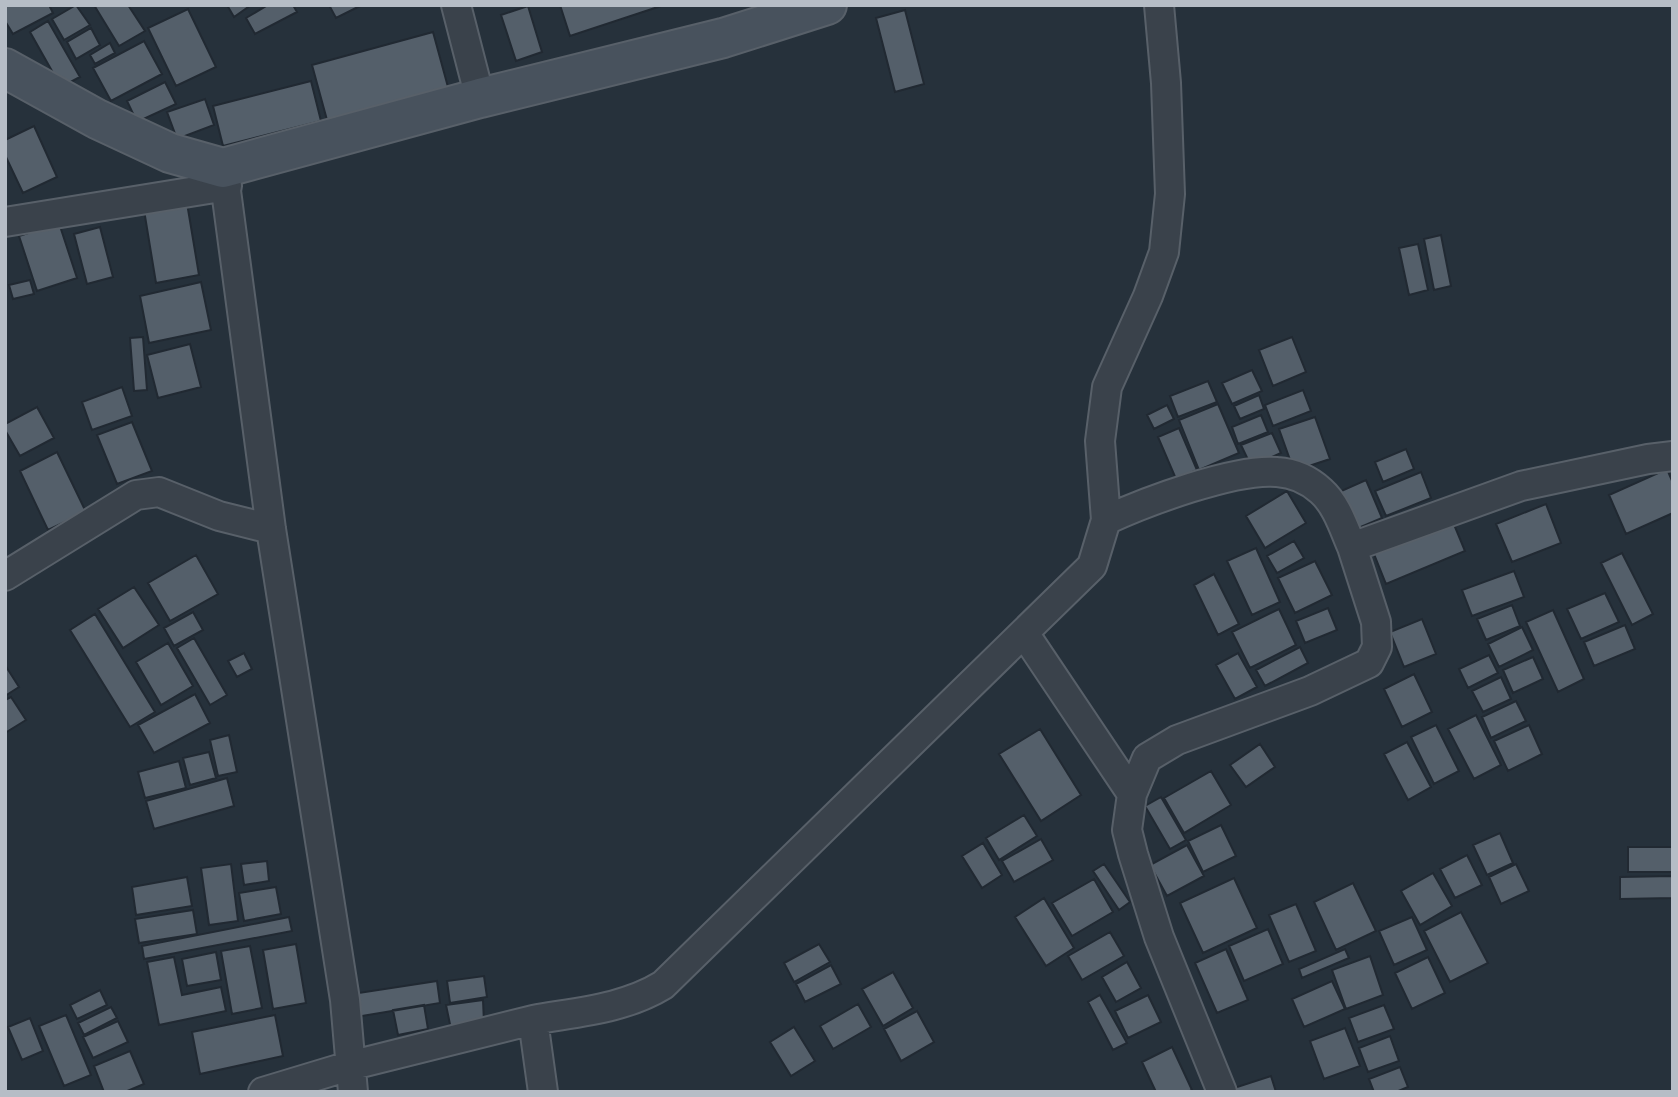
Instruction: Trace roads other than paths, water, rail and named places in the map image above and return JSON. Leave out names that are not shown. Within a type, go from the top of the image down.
[{"type":"street","points":[[456,5],[480,98]]},
{"type":"street","points":[[5,222],[225,177],[480,98],[723,38],[827,5]]},
{"type":"street","points":[[263,1092],[351,1079],[533,1020],[626,1002],[663,985],[1092,566],[1106,520],[1100,441],[1107,387],[1148,296],[1164,252],[1170,194],[1166,83],[1159,5]]},
{"type":"street","points":[[5,68],[97,119],[225,177]]},
{"type":"street","points":[[225,177],[271,529],[345,1000],[351,1079]]},
{"type":"street","points":[[1352,547],[1521,486],[1673,456]]},
{"type":"street","points":[[1106,520],[1138,505],[1231,477],[1275,472],[1308,481],[1323,492],[1337,512],[1352,547],[1376,622],[1377,647],[1370,663],[1310,691],[1177,740],[1147,758],[1132,794],[1127,830],[1133,854],[1159,936],[1222,1092]]},
{"type":"street","points":[[5,576],[136,495],[159,492],[219,516],[271,529]]},
{"type":"street","points":[[1024,633],[1132,794]]},
{"type":"street","points":[[533,1020],[543,1092]]}]
